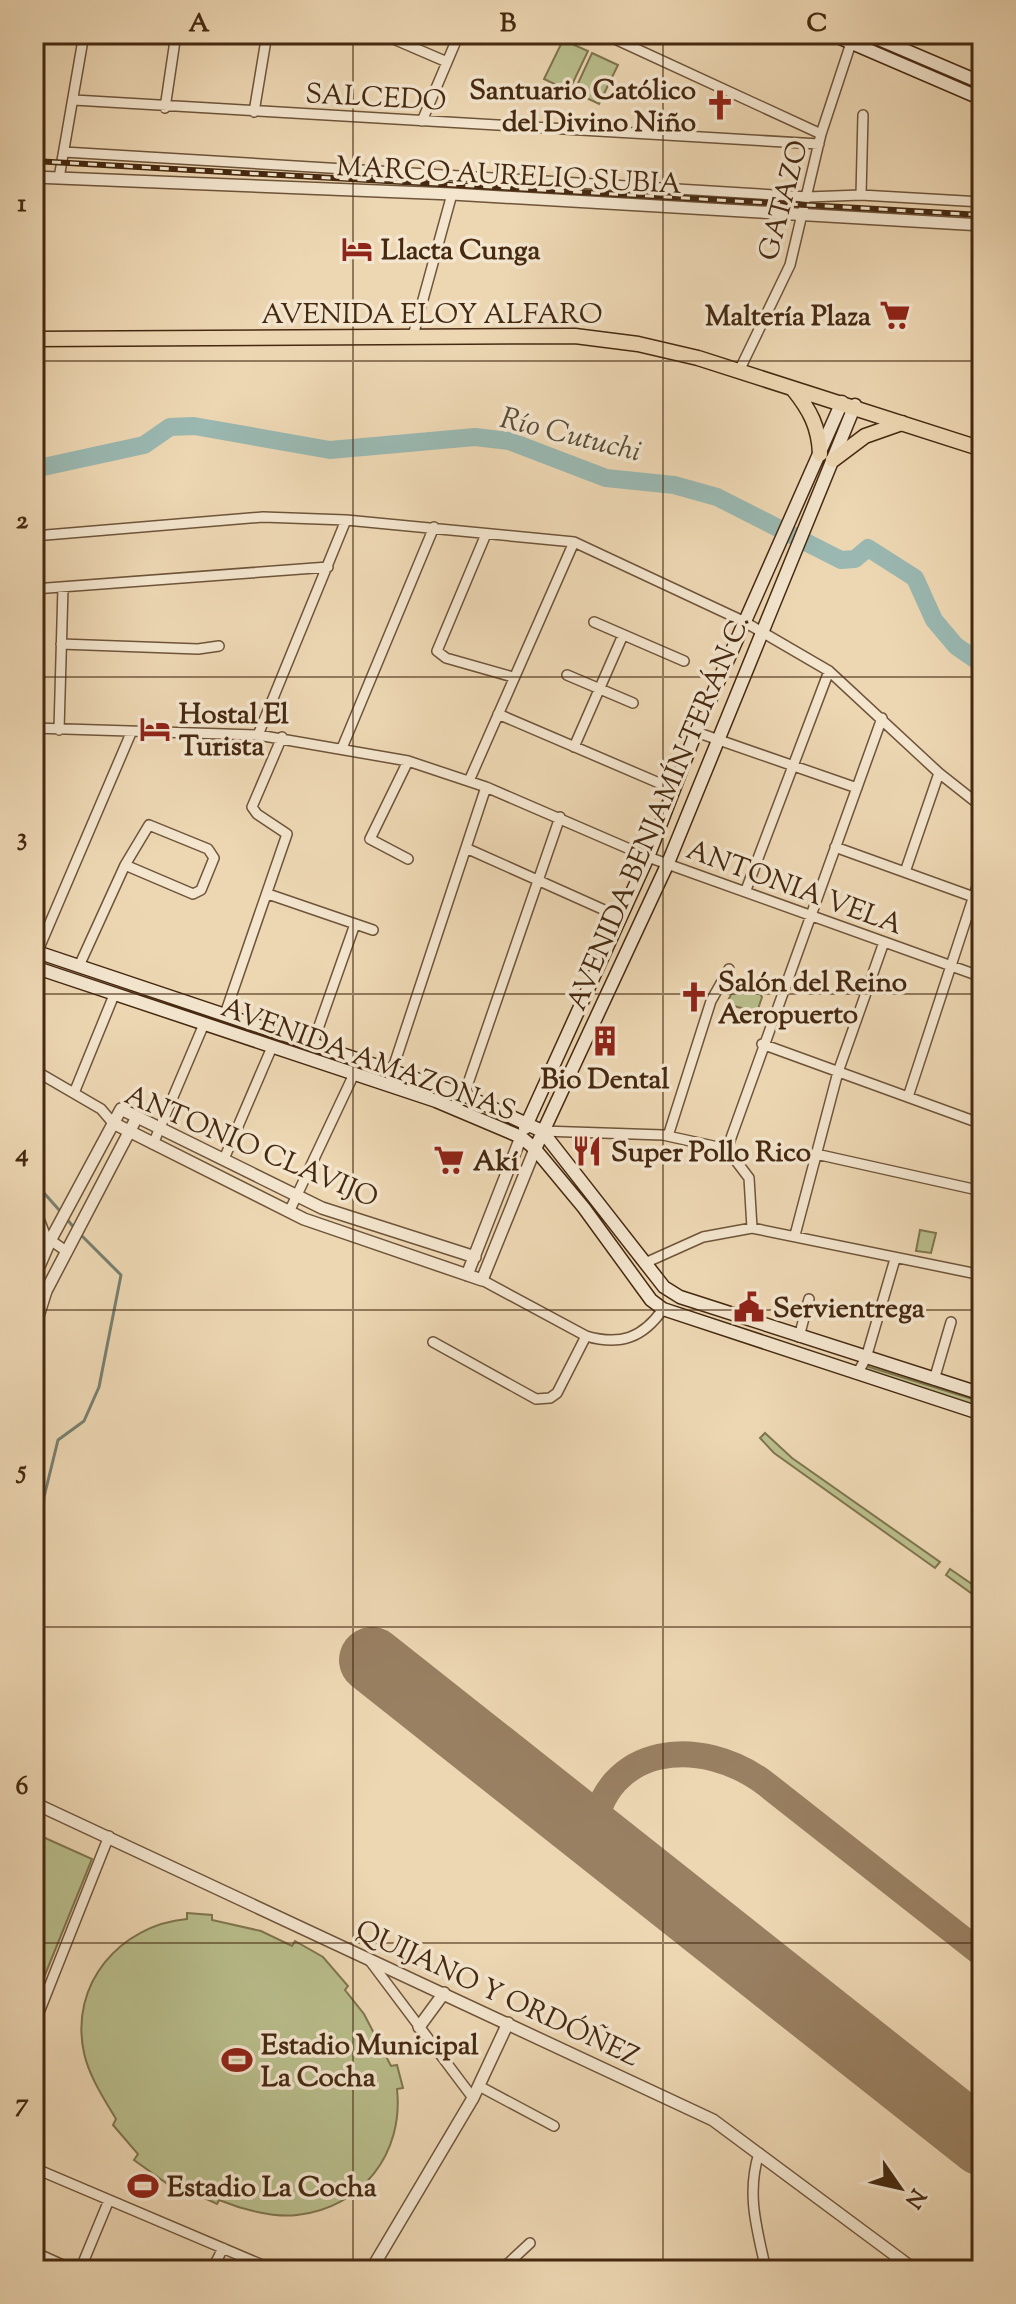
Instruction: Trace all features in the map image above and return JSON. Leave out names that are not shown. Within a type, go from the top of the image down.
[{"type":"main road","points":[[831,34],[853,38],[982,99]]},
{"type":"main road","points":[[867,34],[982,83]]},
{"type":"main road","name":"AVENIDA ELOY ALFARO","points":[[34,339],[575,336],[616,340],[739,371],[982,449]]},
{"type":"main road","points":[[793,388],[810,410],[819,432],[823,460],[865,436],[902,423]]},
{"type":"main road","name":"AVENIDA ELOY ALFARO","points":[[855,406],[881,407],[982,441]]},
{"type":"main road","name":"AVENIDA BENJAMÍN TERÁN C.","points":[[521,1137],[648,857],[696,732],[745,618],[823,460],[855,406]]},
{"type":"main road","name":"AVENIDA BENJAMÍN TERÁN C.","points":[[535,1149],[668,863],[827,475],[823,460]]},
{"type":"main road","name":"AVENIDA AMAZONAS","points":[[35,954],[313,1043],[464,1095],[527,1123],[542,1131],[664,1287],[680,1297],[982,1394]]},
{"type":"main road","name":"AVENIDA AMAZONAS","points":[[34,967],[457,1108],[521,1137],[535,1149],[584,1208],[651,1300],[663,1309],[982,1414]]},
{"type":"street","points":[[59,178],[84,34]]},
{"type":"street","points":[[165,108],[176,34]]},
{"type":"street","points":[[254,112],[267,34]]},
{"type":"street","points":[[382,34],[447,62]]},
{"type":"street","points":[[422,121],[459,34]]},
{"type":"street","points":[[604,34],[820,139]]},
{"type":"street","name":"GATAZO","points":[[739,371],[790,265],[820,139],[853,38]]},
{"type":"street","name":"SALCEDO","points":[[74,100],[165,108],[820,139]]},
{"type":"street","points":[[861,195],[863,115]]},
{"type":"street","name":"MARCO AURELIO SUBIA","points":[[64,152],[808,197],[861,195],[982,202]]},
{"type":"street","name":"MARCO AURELIO SUBIA","points":[[34,177],[452,194],[982,225]]},
{"type":"street","points":[[413,336],[452,194]]},
{"type":"street","points":[[34,536],[263,517],[434,527],[574,542],[763,626],[829,671],[939,773],[982,807]]},
{"type":"street","points":[[258,735],[346,520]]},
{"type":"street","points":[[342,748],[434,527]]},
{"type":"street","points":[[486,534],[437,647],[439,654],[446,658],[513,677]]},
{"type":"street","points":[[469,781],[574,542]]},
{"type":"street","points":[[34,589],[328,567]]},
{"type":"street","points":[[59,730],[63,587]]},
{"type":"street","points":[[594,622],[684,661]]},
{"type":"street","points":[[574,747],[623,635]]},
{"type":"street","points":[[61,644],[198,649],[219,646]]},
{"type":"street","points":[[746,890],[829,671]]},
{"type":"street","points":[[567,675],[633,703]]},
{"type":"street","points":[[498,714],[673,789]]},
{"type":"street","points":[[727,1149],[762,1044],[776,1018],[882,718]]},
{"type":"street","name":"ANTONIA VELA","points":[[34,728],[282,737],[408,761],[486,787],[648,857],[982,977]]},
{"type":"street","points":[[696,732],[857,788]]},
{"type":"street","points":[[35,954],[131,733]]},
{"type":"street","points":[[225,1014],[287,832],[257,814],[253,802],[282,737]]},
{"type":"street","points":[[408,761],[370,839],[408,859]]},
{"type":"street","points":[[905,872],[939,773]]},
{"type":"street","points":[[392,1071],[486,787]]},
{"type":"street","points":[[464,1095],[560,817]]},
{"type":"street","points":[[79,966],[125,865],[149,825],[208,849],[214,858],[201,890],[193,894],[125,865]]},
{"type":"street","points":[[835,847],[978,898]]},
{"type":"street","points":[[468,849],[620,917]]},
{"type":"street","points":[[908,1097],[951,966],[978,898],[982,871]]},
{"type":"street","points":[[268,894],[373,930]]},
{"type":"street","points":[[313,1043],[355,924]]},
{"type":"street","points":[[795,1235],[838,1072],[884,942]]},
{"type":"street","points":[[668,1136],[711,1001],[729,969]]},
{"type":"street","points":[[74,1093],[114,995]]},
{"type":"street","points":[[153,1144],[204,1024]]},
{"type":"street","points":[[762,1044],[979,1123],[982,1102]]},
{"type":"street","points":[[224,1159],[272,1047]]},
{"type":"street","name":"ANTONIO CLAVIJO","points":[[34,1070],[101,1109],[113,1123],[129,1132],[289,1212],[482,1280],[586,1336],[604,1341],[628,1339],[650,1328],[663,1309]]},
{"type":"street","points":[[289,1212],[354,1074]]},
{"type":"street","name":"ANTONIO CLAVIJO","points":[[101,1109],[121,1109],[322,1208],[475,1257]]},
{"type":"street","points":[[34,1278],[50,1241],[121,1109]]},
{"type":"street","points":[[34,1329],[46,1291],[137,1117]]},
{"type":"street","points":[[542,1131],[668,1136],[727,1149],[746,1169],[749,1178],[752,1228]]},
{"type":"street","name":"AVENIDA BENJAMÍN TERÁN C.","points":[[467,1275],[521,1137]]},
{"type":"street","name":"AVENIDA BENJAMÍN TERÁN C.","points":[[482,1280],[535,1149]]},
{"type":"street","points":[[816,1154],[982,1191]]},
{"type":"street","points":[[34,1206],[50,1241]]},
{"type":"street","points":[[645,1263],[703,1237],[752,1228],[982,1275]]},
{"type":"street","points":[[50,1241],[69,1245]]},
{"type":"street","points":[[857,1374],[866,1358],[895,1259]]},
{"type":"street","points":[[799,1337],[809,1299]]},
{"type":"street","points":[[934,1380],[951,1322]]},
{"type":"street","points":[[433,1342],[536,1399],[550,1398],[557,1393],[586,1336]]},
{"type":"street","name":"QUIJANO Y ORDÓÑEZ","points":[[34,1803],[713,2120],[915,2270]]},
{"type":"street","points":[[34,2025],[109,1836]]},
{"type":"street","points":[[368,1958],[473,2098]]},
{"type":"street","points":[[419,2027],[444,1993]]},
{"type":"street","points":[[371,2270],[473,2098],[508,2023]]},
{"type":"street","points":[[479,2086],[554,2126]]},
{"type":"street","points":[[759,2153],[752,2174],[751,2201],[766,2270]]},
{"type":"street","points":[[34,2168],[274,2270]]},
{"type":"street","points":[[34,2252],[77,2270],[109,2200]]},
{"type":"street","points":[[501,2270],[530,2243]]},
{"type":"street","points":[[212,2270],[223,2248]]},
{"type":"green space","points":[[563,40],[588,51],[569,91],[544,79]]},
{"type":"green space","points":[[592,53],[618,65],[599,104],[574,92]]},
{"type":"green space","points":[[749,979],[762,997],[757,1012],[726,1004],[733,991]]},
{"type":"green space","points":[[920,1230],[936,1233],[931,1253],[916,1251]]},
{"type":"green space","points":[[863,1365],[982,1402],[982,1408],[861,1372]]},
{"type":"green space","points":[[765,1433],[792,1458],[940,1562],[935,1568],[774,1453],[760,1438]]},
{"type":"green space","points":[[950,1569],[982,1591],[982,1601],[946,1575]]},
{"type":"green space","points":[[34,1833],[92,1859],[34,2002]]},
{"type":"green space","name":"Estadio Municipal La Cocha","points":[[187,1913],[212,1915],[212,1920],[261,1931],[292,1946],[295,1941],[323,1957],[348,1986],[345,1990],[364,2014],[391,2066],[397,2065],[403,2088],[397,2089],[397,2113],[386,2155],[359,2189],[341,2201],[320,2210],[288,2216],[257,2212],[219,2200],[217,2204],[185,2189],[178,2198],[166,2183],[134,2160],[138,2154],[113,2125],[116,2119],[86,2062],[81,2028],[84,2004],[92,1982],[105,1962],[121,1946],[163,1924],[187,1919]]},
{"type":"waterway","name":"Río Cutuchi","points":[[34,469],[144,445],[170,427],[194,426],[330,450],[475,437],[509,441],[606,478],[674,485],[717,497],[841,560],[855,559],[868,548],[915,578],[934,620],[956,646],[982,664]]},
{"type":"waterway","points":[[34,1160],[44,1193],[60,1211]]},
{"type":"waterway","points":[[65,1217],[76,1230]]},
{"type":"waterway","points":[[34,1622],[44,1497],[58,1440],[84,1421],[99,1387],[121,1275],[81,1235]]},
{"type":"taxiway","points":[[593,1835],[601,1804],[616,1781],[636,1766],[660,1757],[686,1754],[714,1758],[741,1768],[766,1784],[982,1954]]},
{"type":"runway","points":[[372,1660],[982,2143]]},
{"type":"railway","points":[[34,161],[982,215]]},
{"type":"place","name":"Santuario Católico del Divino Niño","points":[[720,105]]},
{"type":"place","name":"Llacta Cunga","points":[[357,249]]},
{"type":"place","name":"Maltería Plaza","points":[[895,315]]},
{"type":"place","name":"Hostal El Turista","points":[[155,729]]},
{"type":"place","name":"Salón del Reino Aeropuerto","points":[[694,997]]},
{"type":"place","name":"Bio Dental","points":[[605,1041]]},
{"type":"place","name":"Super Pollo Rico","points":[[587,1151]]},
{"type":"place","name":"Akí","points":[[449,1160]]},
{"type":"place","name":"Servientrega","points":[[749,1307]]},
{"type":"place","name":"Estadio Municipal La Cocha","points":[[237,2060]]},
{"type":"place","name":"Estadio La Cocha","points":[[143,2186]]}]
